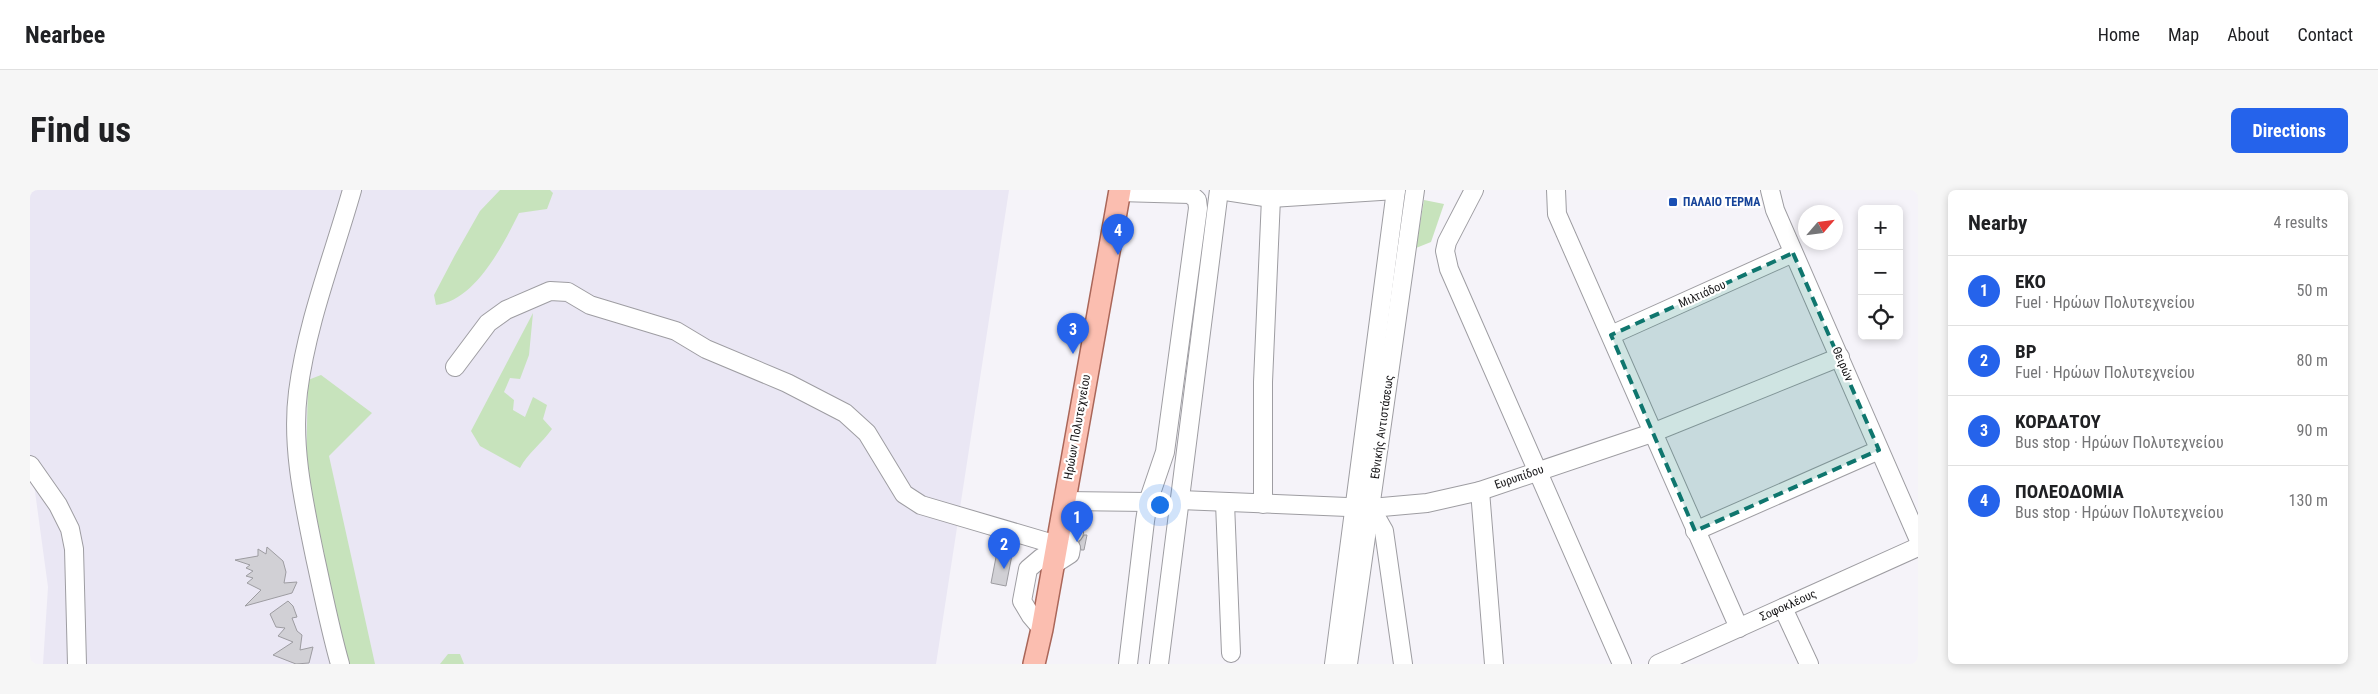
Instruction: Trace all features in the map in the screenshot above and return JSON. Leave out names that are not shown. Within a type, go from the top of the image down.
[{"type":"main road","name":"Ηρώων Πολυτεχνείου","points":[[1034,664],[1062,548],[1062,508],[1120,191]]},
{"type":"street","points":[[340,664],[332,637],[304,504],[296,427],[298,392],[314,310],[337,243],[352,190]]},
{"type":"street","points":[[1159,664],[1219,190],[1271,198],[1396,190]]},
{"type":"street","name":"Εθνικής Αντιστάσεως","points":[[1348,664],[1396,190]]},
{"type":"street","name":"Εθνικής Αντιστάσεως","points":[[1334,664],[1363,507],[1415,190]]},
{"type":"street","points":[[1474,190],[1447,242],[1446,259],[1622,664]]},
{"type":"street","points":[[1556,190],[1557,214],[1695,532],[1739,628]]},
{"type":"street","name":"Θειρών","points":[[1770,190],[1775,210],[1918,538]]},
{"type":"street","points":[[1120,191],[1190,194],[1197,200],[1198,208],[1165,452],[1148,502],[1128,664]]},
{"type":"street","points":[[1263,504],[1263,382],[1271,198]]},
{"type":"street","name":"Μιλτιάδου","points":[[1611,335],[1794,253]]},
{"type":"street","points":[[456,366],[488,323],[506,310],[550,291],[568,292],[590,305],[676,331],[706,349],[787,383],[845,413],[867,433],[904,494],[920,505],[1062,548]]},
{"type":"street","name":"Ευρυπίδου","points":[[1180,500],[1363,507],[1427,503],[1480,491],[1652,433],[1840,357]]},
{"type":"street","points":[[1695,532],[1879,450]]},
{"type":"street","points":[[30,465],[58,505],[70,529],[73,542],[77,664]]},
{"type":"street","points":[[1480,491],[1494,664]]},
{"type":"street","points":[[1062,508],[1148,502]]},
{"type":"street","points":[[1225,503],[1232,653]]},
{"type":"street","points":[[1363,507],[1384,531],[1403,664]]},
{"type":"street","name":"Σοφοκλέους","points":[[1658,664],[1918,546]]},
{"type":"street","points":[[1783,608],[1809,664]]},
{"type":"highlighted area","points":[[1793,253],[1879,450],[1695,531],[1611,335]]},
{"type":"shaded area","points":[[30,190],[1009,190],[936,664],[43,664],[48,587],[30,455]]},
{"type":"green space","points":[[500,190],[550,190],[553,193],[547,209],[519,213],[496,255],[475,283],[450,301],[436,305],[434,295],[455,255],[480,211]]},
{"type":"green space","points":[[1424,200],[1444,204],[1431,242],[1416,248]]},
{"type":"green space","points":[[533,313],[529,355],[520,379],[510,378],[504,392],[514,400],[513,410],[525,417],[533,397],[547,405],[543,419],[552,429],[520,468],[480,446],[471,431]]},
{"type":"green space","points":[[321,375],[372,413],[329,456],[375,664],[346,664],[338,637],[306,469],[308,380]]},
{"type":"green space","points":[[448,654],[460,654],[464,664],[440,664]]},
{"type":"building","points":[[1084,535],[1087,535],[1084,550],[1081,550],[1079,542]]},
{"type":"building","points":[[267,547],[283,561],[286,572],[284,583],[297,582],[292,593],[245,606],[261,590],[247,583],[253,578],[246,576],[253,571],[246,568],[250,565],[235,560],[258,556],[258,549],[266,554]]},
{"type":"building","points":[[997,552],[1012,555],[1006,586],[991,583]]},
{"type":"building","points":[[288,601],[293,606],[297,617],[292,618],[297,631],[302,635],[300,650],[313,647],[309,663],[296,664],[273,655],[293,642],[278,636],[285,628],[276,627],[270,614]]},
{"type":"place","name":"ΠΑΛΑΙΟ ΤΕΡΜΑ","points":[[1673,202]]},
{"type":"place","name":"ΠΟΛΕΟΔΟΜΙΑ","points":[[1118,255]]},
{"type":"place","name":"ΚΟΡΔΑΤΟΥ","points":[[1073,354]]},
{"type":"place","name":"EKO","points":[[1077,542]]},
{"type":"place","name":"BP","points":[[1004,569]]}]
